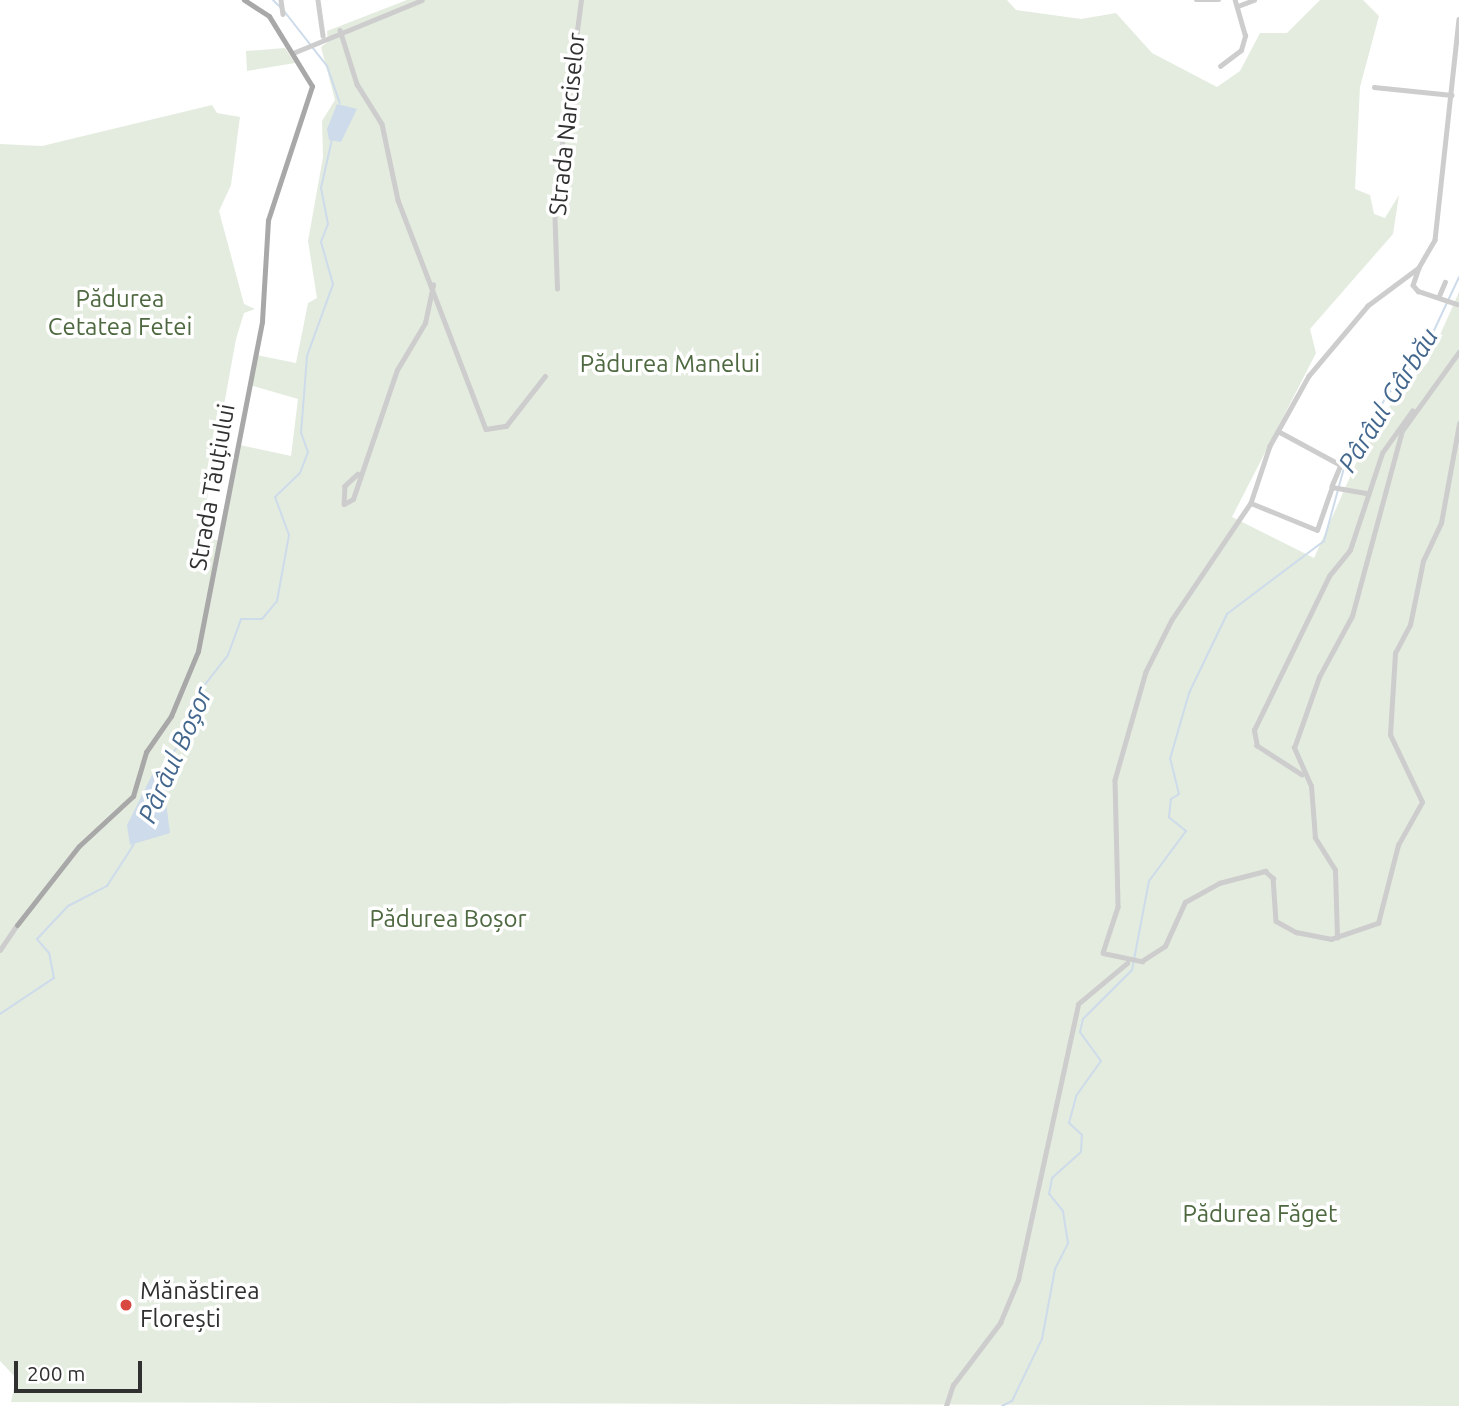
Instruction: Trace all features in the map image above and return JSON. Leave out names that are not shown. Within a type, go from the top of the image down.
[{"type":"main road","name":"Strada Tăuțiului","points":[[17,925],[76,850],[133,796],[146,752],[171,716],[198,651],[262,321],[268,220],[312,86],[294,51],[269,16],[244,0]]},
{"type":"street","points":[[318,0],[323,36]]},
{"type":"street","points":[[294,51],[323,36],[422,0]]},
{"type":"street","name":"Strada Narciselor","points":[[556,289],[554,211],[581,0]]},
{"type":"street","points":[[1196,0],[1219,0]]},
{"type":"street","points":[[1220,66],[1241,50],[1245,23],[1237,3],[1254,0]]},
{"type":"street","points":[[281,2],[282,14]]},
{"type":"street","points":[[1446,282],[1437,301],[1413,285],[1439,228],[1459,19]]},
{"type":"street","points":[[340,30],[357,84],[383,128],[398,201],[433,285],[486,429],[506,426],[545,376]]},
{"type":"street","points":[[1374,87],[1452,95]]},
{"type":"street","points":[[1133,963],[1103,953],[1119,899],[1115,780],[1156,649],[1251,503],[1278,431],[1319,362],[1368,306],[1419,268]]},
{"type":"street","points":[[358,474],[345,486],[344,505],[353,499],[358,474],[376,440],[397,370],[425,323],[433,285]]},
{"type":"street","points":[[1439,296],[1451,301]]},
{"type":"street","points":[[1308,780],[1257,746],[1254,730],[1329,576],[1350,551],[1365,493],[1382,453],[1459,352]]},
{"type":"street","points":[[1337,938],[1335,870],[1315,838],[1308,780],[1294,755],[1296,740],[1319,677],[1352,616],[1390,468],[1413,411]]},
{"type":"street","points":[[946,1406],[953,1385],[1000,1323],[1018,1280],[1078,1004],[1133,963],[1165,946],[1185,902],[1226,880],[1265,871],[1273,878],[1277,922],[1312,937],[1337,938],[1380,919],[1398,845],[1422,805],[1390,735],[1395,656],[1441,523],[1459,424]]},
{"type":"street","points":[[1251,503],[1317,530],[1335,486],[1340,470],[1335,460],[1278,431]]},
{"type":"street","points":[[1335,486],[1365,493]]},
{"type":"street","name":"Strada Tăuțiului","points":[[0,950],[17,925]]},
{"type":"green space","points":[[407,0],[1007,0],[1016,10],[1081,19],[1116,13],[1152,53],[1217,87],[1240,71],[1260,33],[1287,33],[1320,0],[1363,0],[1379,16],[1360,87],[1355,189],[1370,195],[1374,214],[1385,218],[1399,195],[1393,234],[1310,329],[1316,353],[1232,517],[1314,558],[1358,459],[1382,415],[1428,362],[1459,292],[1459,1406],[11,1402],[16,1378],[0,1361],[0,144],[42,146],[212,105],[217,113],[240,117],[231,185],[219,211],[244,304],[255,309],[244,313],[236,339],[202,527],[203,537],[221,541],[240,445],[291,456],[298,399],[250,385],[256,355],[296,363],[308,303],[317,298],[308,241],[323,157],[322,121],[335,100],[321,47],[328,42],[327,31]]},
{"type":"green space","points":[[285,48],[295,63],[247,71],[246,51]]},
{"type":"water","points":[[337,104],[357,109],[341,142],[329,140],[327,129]]},
{"type":"water","points":[[162,771],[170,833],[130,845],[127,825],[152,775]]},
{"type":"waterway","name":"Pârâul Boșor","points":[[273,0],[280,7]]},
{"type":"waterway","name":"Pârâul Boșor","points":[[284,11],[327,66],[340,103]]},
{"type":"waterway","name":"Pârâul Boșor","points":[[171,755],[188,734],[199,692],[228,655],[241,619],[262,619],[277,601],[289,535],[275,497],[300,473],[308,452],[301,433],[307,356],[333,284],[321,242],[328,224],[321,188],[332,139]]},
{"type":"waterway","name":"Pârâul Gârbău","points":[[1002,1406],[1012,1401],[1042,1339],[1055,1269],[1068,1243],[1063,1211],[1049,1194],[1052,1178],[1081,1152],[1082,1135],[1069,1123],[1076,1096],[1101,1061],[1080,1032],[1083,1019],[1132,970],[1149,881],[1186,831],[1169,817],[1171,799],[1179,794],[1170,759],[1189,693],[1227,614],[1324,541],[1344,468],[1388,394],[1423,354],[1459,277]]},
{"type":"waterway","name":"Pârâul Boșor","points":[[0,1014],[54,978],[49,953],[37,939],[68,906],[107,886],[134,844]]},
{"type":"place","name":"Mănăstirea Florești","points":[[126,1305]]},
{"type":"park label","name":"Pădurea Cetatea Fetei","points":[[120,313]]},
{"type":"park label","name":"Pădurea Manelui","points":[[670,364]]},
{"type":"park label","name":"Pădurea Boșor","points":[[448,919]]},
{"type":"park label","name":"Pădurea Făget","points":[[1260,1214]]}]
